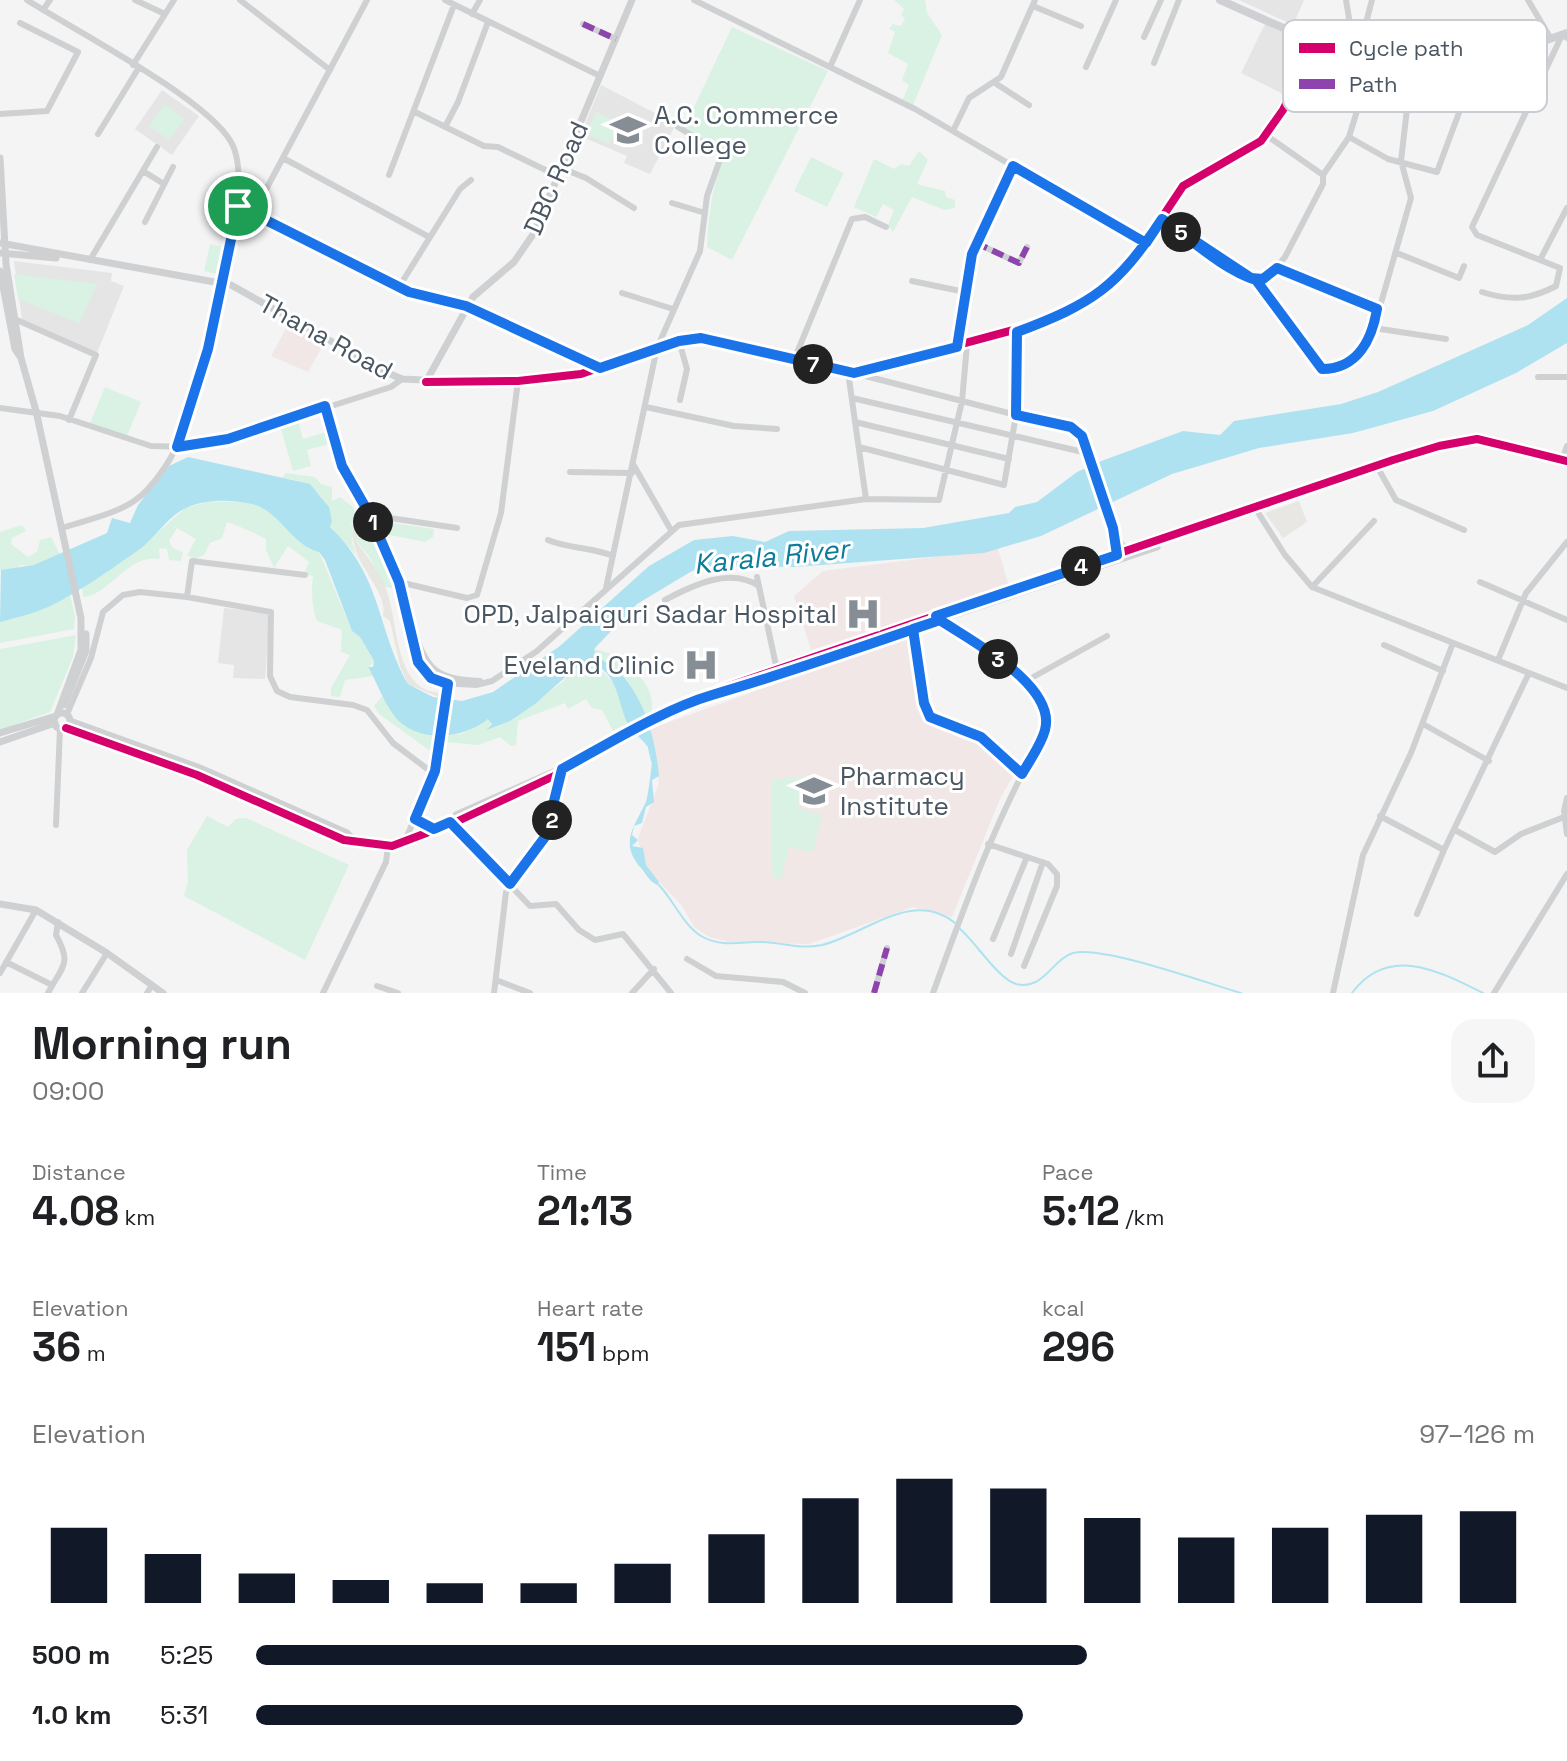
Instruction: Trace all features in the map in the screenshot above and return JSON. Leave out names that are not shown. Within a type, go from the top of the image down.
[{"type":"main road","points":[[1222,0],[1283,26]]},
{"type":"main road","points":[[1547,40],[1565,35]]},
{"type":"street","points":[[27,0],[188,102],[230,140],[237,159],[238,206],[222,283],[208,349],[177,447],[137,499],[64,531]]},
{"type":"street","points":[[43,10],[50,0]]},
{"type":"street","points":[[135,0],[165,14]]},
{"type":"street","points":[[240,0],[330,70]]},
{"type":"street","points":[[254,212],[367,0]]},
{"type":"street","points":[[445,0],[600,76]]},
{"type":"street","points":[[472,14],[480,0]]},
{"type":"street","name":"DBC Road","points":[[426,380],[466,306],[479,289],[507,269],[520,254],[541,219],[632,0]]},
{"type":"street","points":[[694,0],[953,131],[1146,243]]},
{"type":"street","points":[[830,67],[860,0]]},
{"type":"street","points":[[1086,67],[1116,0]]},
{"type":"street","points":[[1144,37],[1161,0]]},
{"type":"street","points":[[1154,63],[1179,0]]},
{"type":"street","points":[[1346,0],[1348,20]]},
{"type":"street","points":[[1367,20],[1372,0]]},
{"type":"street","points":[[1528,0],[1540,20]]},
{"type":"street","points":[[98,134],[172,1]]},
{"type":"street","points":[[953,131],[969,98],[995,83],[1007,66],[1034,3],[1081,26]]},
{"type":"street","points":[[389,175],[454,5]]},
{"type":"street","points":[[445,127],[458,102],[488,22]]},
{"type":"street","points":[[0,114],[47,111],[78,52],[20,23]]},
{"type":"street","points":[[583,24],[616,39]]},
{"type":"street","points":[[1547,32],[1551,39]]},
{"type":"street","points":[[1547,71],[1565,35]]},
{"type":"street","points":[[995,83],[1029,105]]},
{"type":"street","points":[[851,373],[1017,332],[1102,291],[1124,273],[1183,186],[1250,150],[1266,135],[1283,104]]},
{"type":"street","points":[[415,112],[560,172],[586,178],[634,208]]},
{"type":"street","points":[[1256,280],[1270,275],[1277,268],[1318,199],[1323,175],[1349,137],[1356,112]]},
{"type":"street","points":[[1162,219],[1256,280],[1322,369],[1357,355],[1367,345],[1374,328],[1411,198],[1401,161],[1407,112]]},
{"type":"street","points":[[1349,137],[1388,159],[1437,172],[1459,112]]},
{"type":"street","points":[[1482,292],[1503,298],[1535,297],[1556,286],[1560,268],[1477,235],[1471,222],[1526,112]]},
{"type":"street","points":[[605,592],[657,348],[700,251],[707,196],[722,154],[678,127]]},
{"type":"street","points":[[1266,135],[1323,175]]},
{"type":"street","points":[[90,260],[157,147]]},
{"type":"street","points":[[0,158],[3,246],[21,358],[36,411],[54,514],[64,531],[86,631],[86,651],[62,720]]},
{"type":"street","points":[[283,158],[429,237]]},
{"type":"street","points":[[957,347],[976,243],[1013,166]]},
{"type":"street","points":[[145,222],[173,167]]},
{"type":"street","points":[[143,171],[164,184]]},
{"type":"street","points":[[399,287],[460,189],[471,180]]},
{"type":"street","points":[[672,203],[705,213]]},
{"type":"street","points":[[238,206],[399,287],[432,300],[466,306],[600,368]]},
{"type":"street","points":[[1540,260],[1567,208]]},
{"type":"street","points":[[794,360],[852,219],[860,216],[886,227]]},
{"type":"street","points":[[976,243],[1019,263],[1027,247]]},
{"type":"street","points":[[3,246],[14,250],[6,264]]},
{"type":"street","name":"Thana Road","points":[[3,246],[222,283],[239,289],[402,379],[518,381],[581,374],[679,341],[717,340],[851,373]]},
{"type":"street","points":[[1397,253],[1459,278],[1464,266]]},
{"type":"street","points":[[1277,268],[1377,309]]},
{"type":"street","points":[[0,271],[15,349],[21,358]]},
{"type":"street","points":[[1559,273],[1567,279]]},
{"type":"street","points":[[912,281],[965,292]]},
{"type":"street","points":[[622,293],[673,309]]},
{"type":"street","points":[[17,320],[96,355],[69,420]]},
{"type":"street","points":[[1374,328],[1446,339]]},
{"type":"street","points":[[859,447],[1004,485],[1016,415],[1017,332]]},
{"type":"street","points":[[679,341],[687,369],[680,400]]},
{"type":"street","points":[[404,598],[418,662],[431,678],[447,686],[468,686],[492,681],[537,651],[679,525],[717,516],[798,505],[866,499],[939,500],[962,401],[967,345]]},
{"type":"street","points":[[435,365],[437,376],[444,382]]},
{"type":"street","points":[[851,373],[1076,429],[1082,436],[1122,553]]},
{"type":"street","points":[[851,373],[866,499]]},
{"type":"street","points":[[1538,377],[1567,377]]},
{"type":"street","points":[[0,408],[36,411],[145,444],[177,447],[228,439],[391,387],[402,379]]},
{"type":"street","points":[[399,582],[467,598],[477,595],[501,513],[518,381]]},
{"type":"street","points":[[852,398],[1087,453]]},
{"type":"street","points":[[325,406],[342,466],[370,515],[399,582],[421,653],[429,666],[450,677],[492,681]]},
{"type":"street","points":[[646,407],[734,426],[777,429]]},
{"type":"street","points":[[855,422],[1009,459]]},
{"type":"street","points":[[0,742],[62,720],[344,840],[388,846],[404,843],[450,822],[456,815],[489,799],[552,770],[562,769],[630,732],[711,695],[777,670],[1174,539],[1256,508],[1457,441],[1477,439],[1565,462],[1567,446]]},
{"type":"street","points":[[633,464],[671,530]]},
{"type":"street","points":[[1378,468],[1396,500],[1464,530]]},
{"type":"street","points":[[570,472],[632,473]]},
{"type":"street","points":[[1256,508],[1285,555],[1312,587],[1567,688]]},
{"type":"street","points":[[370,515],[457,528]]},
{"type":"street","points":[[1312,587],[1374,521]]},
{"type":"street","points":[[711,695],[730,692],[913,629],[1122,553],[1174,539]]},
{"type":"street","points":[[548,540],[573,550],[613,556]]},
{"type":"street","points":[[1498,660],[1522,600],[1567,542]]},
{"type":"street","points":[[187,597],[192,561],[305,575]]},
{"type":"street","points":[[757,577],[777,670]]},
{"type":"street","points":[[665,600],[701,582],[744,578],[759,586]]},
{"type":"street","points":[[1480,582],[1567,620]]},
{"type":"street","points":[[62,720],[88,667],[108,605],[132,592],[187,597],[271,612],[270,676],[277,691],[290,697],[353,705],[367,710],[393,743],[434,772]]},
{"type":"street","points":[[56,825],[62,720],[81,650],[77,601]]},
{"type":"street","points":[[933,993],[988,844],[1046,722],[1044,706],[1026,681],[938,618]]},
{"type":"street","points":[[913,629],[924,703],[930,717],[981,737],[1022,774]]},
{"type":"street","points":[[1026,681],[1107,636]]},
{"type":"street","points":[[1333,993],[1354,907],[1356,875],[1423,724],[1453,643]]},
{"type":"street","points":[[1384,645],[1443,671]]},
{"type":"street","points":[[1417,914],[1444,850],[1529,673]]},
{"type":"street","points":[[404,843],[434,772],[447,686]]},
{"type":"street","points":[[0,733],[62,720],[200,768],[345,830],[354,840]]},
{"type":"street","points":[[1423,724],[1489,761]]},
{"type":"street","points":[[494,993],[503,904],[510,884],[545,837],[562,769]]},
{"type":"street","points":[[1567,798],[1564,817],[1567,834]]},
{"type":"street","points":[[1380,816],[1444,850]]},
{"type":"street","points":[[1455,830],[1495,852],[1521,834],[1564,817]]},
{"type":"street","points":[[415,819],[434,829]]},
{"type":"street","points":[[450,822],[530,906],[556,904],[576,927],[595,940],[621,932],[671,993]]},
{"type":"street","points":[[988,844],[1043,862],[1053,868],[1058,880],[1024,966]]},
{"type":"street","points":[[323,993],[386,862],[388,846]]},
{"type":"street","points":[[993,939],[1027,857]]},
{"type":"street","points":[[1011,954],[1043,862]]},
{"type":"street","points":[[1494,992],[1567,874]]},
{"type":"street","points":[[0,904],[36,910],[58,922],[163,993]]},
{"type":"street","points":[[0,973],[36,910]]},
{"type":"street","points":[[48,993],[66,953],[56,935],[58,922]]},
{"type":"street","points":[[874,993],[887,948]]},
{"type":"street","points":[[82,993],[107,953]]},
{"type":"street","points":[[687,959],[716,976],[783,982],[802,992]]},
{"type":"street","points":[[6,962],[52,985]]},
{"type":"street","points":[[632,993],[654,969]]},
{"type":"street","points":[[496,980],[530,993]]},
{"type":"street","points":[[147,993],[152,985]]},
{"type":"street","points":[[377,986],[398,993]]},
{"type":"shaded area","points":[[1239,0],[1304,0],[1295,20],[1283,20]]},
{"type":"shaded area","points":[[1266,22],[1283,30],[1283,94],[1241,73]]},
{"type":"shaded area","name":"A.C. Commerce College","points":[[601,85],[676,124],[650,174],[624,163],[627,156],[580,136]]},
{"type":"shaded area","points":[[162,90],[199,116],[172,155],[135,129]]},
{"type":"shaded area","points":[[14,261],[112,273],[111,281],[124,286],[97,353],[22,320]]},
{"type":"shaded area","points":[[288,325],[323,345],[308,372],[271,356]]},
{"type":"shaded area","points":[[1299,501],[1307,522],[1283,538],[1265,513]]},
{"type":"shaded area","points":[[998,549],[1009,586],[811,650],[794,596],[823,571]]},
{"type":"shaded area","points":[[224,608],[265,612],[270,616],[265,679],[233,678],[234,665],[218,663]]},
{"type":"shaded area","points":[[912,635],[928,716],[971,733],[1016,771],[1000,799],[952,917],[913,907],[809,944],[729,942],[709,937],[694,927],[682,906],[644,866],[638,838],[659,783],[650,729]]},
{"type":"green space","points":[[894,0],[925,0],[927,13],[942,35],[913,105],[903,99],[909,85],[902,80],[908,64],[888,53],[895,32],[889,29],[893,24],[901,26],[905,18],[901,16],[904,9]]},
{"type":"green space","points":[[732,27],[828,71],[732,260],[707,247],[712,198],[727,151],[684,128]]},
{"type":"green space","points":[[165,104],[185,119],[169,140],[149,126]]},
{"type":"green space","points":[[596,112],[619,122],[609,144],[586,134]]},
{"type":"green space","points":[[919,151],[928,160],[917,184],[945,191],[946,197],[955,200],[955,208],[944,210],[912,197],[893,232],[888,225],[894,210],[883,204],[876,217],[854,207],[874,159],[894,169],[901,164],[909,166]]},
{"type":"green space","points":[[811,157],[844,173],[827,207],[794,191]]},
{"type":"green space","points":[[210,244],[228,248],[225,262],[221,261],[216,274],[204,271]]},
{"type":"green space","points":[[14,274],[97,284],[79,323],[18,299]]},
{"type":"green space","points":[[105,387],[141,402],[127,436],[90,423]]},
{"type":"green space","points":[[298,420],[303,439],[326,432],[329,444],[307,450],[311,466],[293,471],[280,425]]},
{"type":"green space","points":[[286,473],[315,477],[321,484],[332,487],[332,501],[340,497],[353,507],[356,515],[351,525],[354,527],[352,543],[356,555],[330,527],[332,521],[321,496],[301,482],[282,478]]},
{"type":"green space","points":[[207,502],[242,502],[262,508],[301,543],[319,552],[352,631],[360,637],[374,662],[368,667],[373,676],[345,680],[340,697],[331,696],[331,688],[350,655],[341,652],[342,630],[317,621],[312,599],[313,576],[304,574],[309,562],[288,546],[274,568],[266,550],[266,539],[227,522],[222,538],[210,543],[204,555],[195,559],[187,555],[196,539],[177,528],[169,541],[173,548],[183,552],[181,561],[169,560],[167,549],[159,548],[160,559],[138,562],[93,595],[83,597],[82,586],[142,547],[185,508]]},
{"type":"green space","points":[[379,521],[434,529],[433,537],[425,542],[385,534]]},
{"type":"green space","points":[[363,523],[371,528],[395,588],[385,587],[369,556],[356,541],[358,526]]},
{"type":"green space","points":[[22,525],[26,531],[12,538],[11,544],[28,557],[37,552],[40,540],[51,537],[60,554],[34,566],[20,565],[15,571],[0,571],[0,532]]},
{"type":"green space","points":[[70,595],[75,616],[74,629],[0,643],[0,615],[42,610]]},
{"type":"green space","points":[[76,635],[73,657],[50,712],[0,730],[0,649]]},
{"type":"green space","points":[[594,649],[616,657],[637,673],[651,695],[649,718],[646,720],[627,681]]},
{"type":"green space","points":[[585,663],[604,673],[616,687],[627,724],[613,731],[602,710],[592,708],[586,699],[568,709],[565,703],[518,721],[516,745],[511,746],[500,737],[478,745],[445,742],[446,735],[462,734],[488,719],[492,722],[488,728],[510,721]]},
{"type":"green space","points":[[383,695],[404,726],[435,737],[433,753],[379,714],[374,706]]},
{"type":"green space","points":[[805,776],[797,808],[822,815],[813,852],[789,847],[781,880],[772,875],[772,780]]},
{"type":"green space","points":[[207,816],[228,827],[236,819],[246,818],[349,865],[305,960],[184,896],[188,882],[187,850]]},
{"type":"sand","points":[[360,522],[356,541],[386,589],[406,668],[414,680],[425,689],[441,693],[441,698],[408,684],[400,666],[390,621],[383,616],[380,596],[353,542],[353,530]]},
{"type":"water","name":"Karala River","points":[[1567,298],[1567,343],[1516,373],[1433,411],[1353,433],[1259,448],[1172,474],[1041,536],[984,553],[794,567],[716,566],[692,571],[637,604],[594,649],[627,681],[642,707],[652,735],[659,776],[652,780],[654,802],[646,807],[642,823],[634,826],[632,835],[638,840],[632,846],[643,848],[646,865],[659,882],[657,885],[634,859],[630,843],[633,827],[647,799],[652,754],[628,724],[614,685],[602,669],[580,664],[535,704],[510,721],[486,730],[492,724],[488,719],[470,730],[448,735],[415,731],[393,715],[384,699],[368,667],[373,667],[374,661],[360,637],[352,631],[325,560],[262,508],[244,502],[210,501],[186,508],[140,549],[78,591],[41,610],[0,622],[1,570],[34,565],[107,533],[112,518],[130,523],[138,505],[169,466],[188,457],[310,484],[329,507],[330,527],[347,546],[370,584],[408,684],[433,697],[462,701],[493,692],[560,646],[649,566],[694,540],[733,536],[765,542],[789,531],[923,528],[1009,513],[1015,507],[1037,502],[1077,472],[1183,431],[1220,435],[1234,421],[1341,404],[1378,392],[1528,325]]},
{"type":"waterway","points":[[649,748],[652,761]]},
{"type":"waterway","points":[[658,884],[695,931],[721,943],[822,945],[888,917],[922,910],[939,913],[955,923]]},
{"type":"waterway","points":[[959,928],[994,968],[1016,984],[1034,983],[1066,956],[1087,952],[1130,960],[1241,993]]},
{"type":"waterway","points":[[1352,993],[1366,978],[1381,969],[1398,966],[1432,970],[1483,993]]},
{"type":"marked path","points":[[583,24],[616,39]]},
{"type":"marked path","points":[[976,243],[1019,263],[1027,247]]},
{"type":"marked path","points":[[874,993],[887,948]]},
{"type":"cycle path","points":[[426,382],[518,381],[581,374],[657,348],[701,338],[854,373],[1043,322],[1112,285],[1133,261],[1183,186],[1261,141],[1283,110]]},
{"type":"cycle path","points":[[66,728],[197,775],[344,840],[392,846],[458,821],[554,776],[630,732],[729,686],[1393,460],[1439,446],[1477,439],[1567,461]]},
{"type":"place","name":"A.C. Commerce College","points":[[628,130]]},
{"type":"place","name":"OPD, Jalpaiguri Sadar Hospital","points":[[863,614]]},
{"type":"place","name":"Eveland Clinic","points":[[701,665]]},
{"type":"place","name":"Pharmacy Institute","points":[[814,791]]},
{"type":"route","points":[[238,206],[208,349],[177,447],[228,439],[325,406],[342,466],[370,515],[399,582],[418,662],[431,678],[448,684],[435,771],[415,819],[434,829],[450,822],[510,884],[535,854],[550,827],[562,769],[630,732],[711,695],[730,692],[788,671],[940,620],[1023,677],[1044,706],[1045,730],[1022,774],[981,737],[930,717],[924,703],[913,629],[940,620],[936,616],[1117,555],[1113,528],[1082,436],[1071,427],[1016,415],[1017,332],[1068,311],[1112,285],[1124,273],[1146,243],[1162,219],[1251,278],[1263,279],[1277,268],[1377,309],[1371,338],[1363,350],[1330,369],[1322,369],[1292,333],[1256,280],[1251,278],[1227,264],[1162,219],[1146,243],[1013,166],[972,254],[957,347],[854,373],[701,338],[685,339],[600,368],[466,306],[409,292],[238,206]]}]
